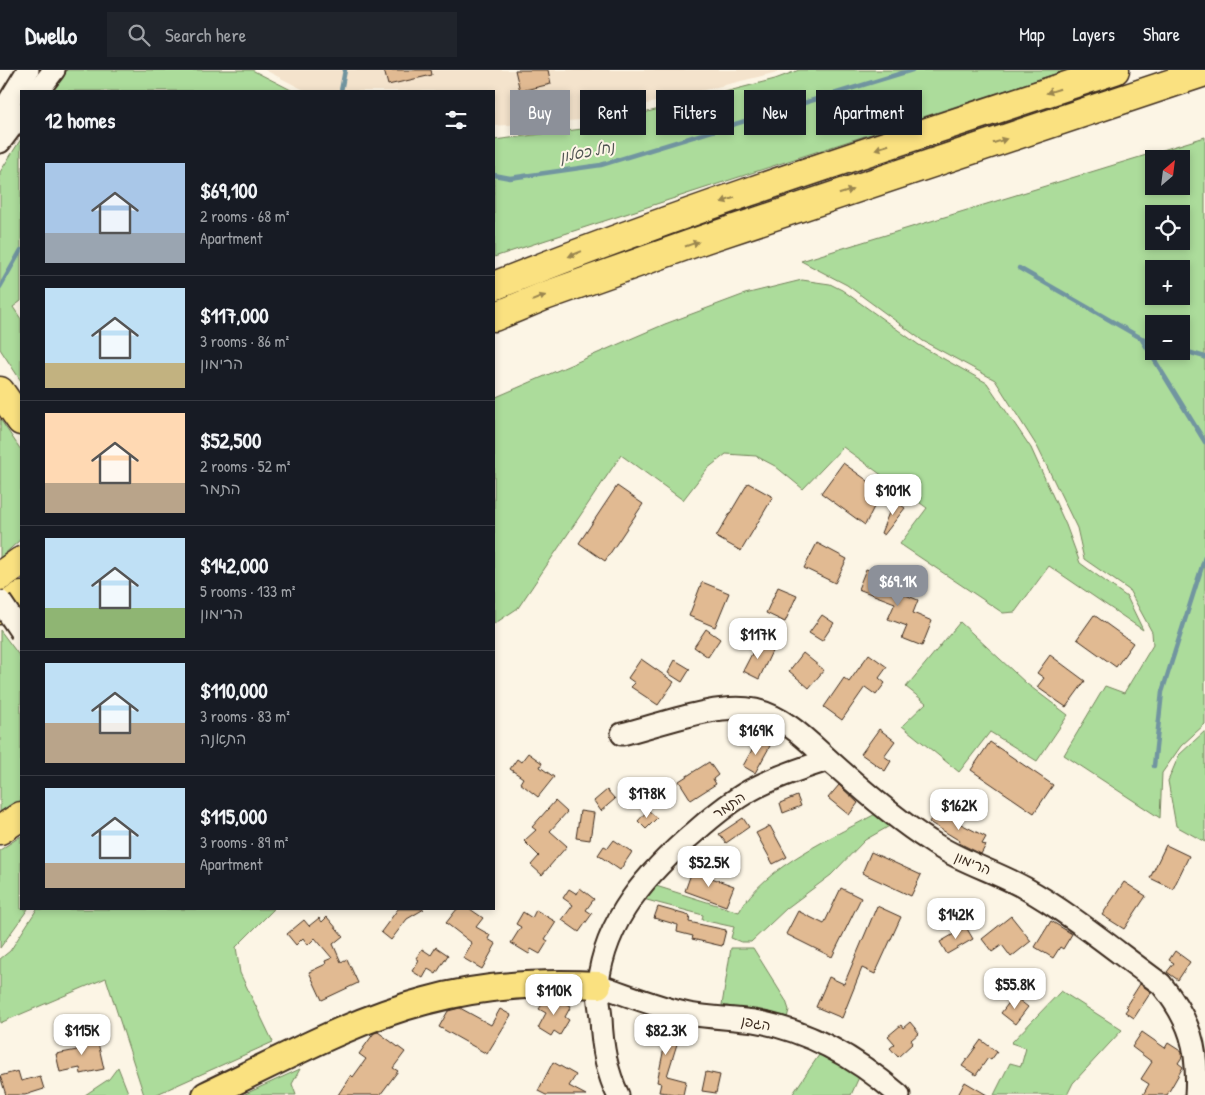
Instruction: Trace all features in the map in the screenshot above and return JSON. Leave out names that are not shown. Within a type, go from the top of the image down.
[{"type":"highway","points":[[495,286],[601,244],[877,148],[1116,70]]},
{"type":"highway","points":[[495,317],[542,297],[704,239],[1205,72]]},
{"type":"highway","points":[[1034,130],[1205,84]]},
{"type":"highway","points":[[0,391],[20,420]]},
{"type":"highway","points":[[0,576],[20,562]]},
{"type":"highway","points":[[0,610],[20,597]]},
{"type":"highway","points":[[0,830],[20,817]]},
{"type":"main road","points":[[206,1095],[345,1030],[425,1001],[510,985],[547,983],[598,985]]},
{"type":"street","points":[[0,116],[28,70]]},
{"type":"street","points":[[39,90],[54,70]]},
{"type":"street","points":[[0,142],[20,115]]},
{"type":"street","points":[[0,601],[20,631]]},
{"type":"street","name":"הרימון","points":[[622,734],[707,712],[733,708],[754,710],[786,723],[828,760],[930,842],[955,856],[1027,889],[1161,984],[1178,1004],[1190,1031],[1198,1071],[1196,1095]]},
{"type":"street","name":"התמר","points":[[598,985],[611,935],[622,912],[638,888],[663,860],[716,813],[750,791],[788,773],[828,760]]},
{"type":"street","points":[[598,985],[606,1062],[618,1095]]},
{"type":"street","name":"הגפן","points":[[598,985],[689,1014],[754,1021],[810,1037],[856,1060],[874,1072],[899,1095]]},
{"type":"shaded area","points":[[265,70],[786,70],[704,90],[656,90],[656,102],[646,104],[646,90],[580,90],[580,120],[570,121],[570,90],[510,90],[510,125],[495,126],[495,90],[304,90]]},
{"type":"green space","points":[[67,70],[252,70],[291,90],[54,90]]},
{"type":"green space","points":[[799,70],[1067,70],[922,117],[922,90],[816,90],[816,135],[868,135],[495,257],[495,140],[534,135],[570,135],[570,130],[580,129],[580,135],[646,135],[646,112],[656,110],[656,135],[734,135],[733,90],[775,79]]},
{"type":"green space","points":[[1205,137],[1205,724],[1181,746],[1162,773],[1160,818],[1064,755],[1105,686],[1124,693],[1153,645],[1152,632],[1129,590],[1084,559],[1077,528],[1038,448],[995,380],[923,341],[847,285],[801,261],[1145,155],[1145,195],[1190,195],[1190,150],[1163,150]]},
{"type":"green space","points":[[20,141],[20,302],[13,307],[20,318],[20,379],[0,349],[0,172]]},
{"type":"green space","points":[[802,280],[830,284],[842,290],[919,345],[987,383],[1031,448],[1066,525],[1080,563],[1127,597],[1143,630],[1049,566],[1015,612],[1003,613],[900,544],[927,508],[843,447],[803,489],[775,466],[756,456],[726,454],[707,469],[683,500],[621,455],[518,608],[495,623],[495,398],[665,324],[745,294]]},
{"type":"green space","points":[[0,419],[20,449],[20,540],[0,558]]},
{"type":"green space","points":[[960,622],[1027,684],[1068,715],[1037,761],[990,732],[959,772],[902,726],[926,703],[906,687]]},
{"type":"green space","points":[[0,630],[20,657],[20,802],[0,816]]},
{"type":"green space","points":[[1205,731],[1205,842],[1176,826],[1168,781],[1179,755]]},
{"type":"green space","points":[[881,811],[893,824],[865,840],[831,875],[787,908],[751,942],[741,942],[731,938],[734,927],[702,920],[703,915],[643,899],[649,890],[656,886],[739,912],[750,895],[783,866]]},
{"type":"green space","points":[[20,837],[20,910],[27,910],[0,948],[0,850]]},
{"type":"green space","points":[[36,910],[273,910],[236,947],[240,973],[273,1042],[155,1095],[144,1095],[106,978],[0,1023],[0,959],[10,951]]},
{"type":"green space","points":[[731,948],[753,948],[786,1001],[789,1010],[787,1018],[722,1005]]},
{"type":"green space","points":[[1061,991],[1122,1030],[1073,1083],[1067,1095],[994,1095],[1010,1063],[1021,1066],[1026,1048],[1011,1043]]},
{"type":"green space","points":[[819,1055],[860,1075],[851,1095],[792,1095]]},
{"type":"green space","points":[[118,1067],[129,1095],[85,1095],[109,1079]]},
{"type":"green space","points":[[300,1069],[292,1084],[296,1095],[243,1095]]},
{"type":"building","points":[[384,70],[431,70],[432,75],[388,85]]},
{"type":"building","points":[[515,70],[548,70],[551,84],[520,90]]},
{"type":"building","points":[[843,463],[882,491],[865,525],[821,493]]},
{"type":"building","points":[[748,483],[773,497],[741,551],[716,537]]},
{"type":"building","points":[[617,486],[643,504],[605,561],[579,543]]},
{"type":"building","points":[[894,500],[905,508],[884,535],[881,533]]},
{"type":"building","points":[[817,543],[847,559],[835,583],[804,568]]},
{"type":"building","points":[[866,569],[889,578],[886,587],[918,600],[913,613],[932,621],[922,646],[902,638],[907,626],[888,619],[895,603],[858,589]]},
{"type":"building","points":[[702,582],[729,593],[715,627],[689,616]]},
{"type":"building","points":[[778,587],[797,595],[785,622],[766,613]]},
{"type":"building","points":[[822,615],[834,623],[822,641],[809,633]]},
{"type":"building","points":[[1094,615],[1133,643],[1116,667],[1077,639]]},
{"type":"building","points":[[706,629],[720,639],[708,657],[694,647]]},
{"type":"building","points":[[758,642],[773,649],[759,679],[743,671]]},
{"type":"building","points":[[803,653],[824,670],[809,688],[789,671]]},
{"type":"building","points":[[869,654],[887,667],[879,678],[885,683],[876,695],[865,687],[842,720],[824,707],[844,678],[849,682]]},
{"type":"building","points":[[1050,655],[1085,681],[1066,707],[1037,687],[1044,678],[1037,673]]},
{"type":"building","points":[[641,659],[674,682],[658,705],[631,687],[635,683],[628,678]]},
{"type":"building","points":[[675,660],[690,669],[682,682],[668,673]]},
{"type":"building","points":[[879,729],[895,741],[884,756],[891,761],[885,771],[861,754]]},
{"type":"building","points":[[758,739],[770,746],[755,773],[743,766]]},
{"type":"building","points":[[990,742],[1053,785],[1034,813],[971,770]]},
{"type":"building","points":[[528,753],[542,763],[540,767],[554,777],[538,797],[520,783],[523,778],[510,769],[517,759],[521,762]]},
{"type":"building","points":[[709,762],[718,775],[713,779],[716,784],[691,800],[679,781]]},
{"type":"building","points":[[839,785],[858,803],[849,815],[828,798]]},
{"type":"building","points":[[607,790],[615,799],[601,811],[594,801]]},
{"type":"building","points":[[797,796],[801,806],[783,813],[780,803]]},
{"type":"building","points":[[555,801],[567,812],[550,831],[567,846],[542,875],[531,865],[539,856],[524,841],[536,830],[532,827]]},
{"type":"building","points":[[648,810],[657,818],[646,829],[638,821]]},
{"type":"building","points":[[947,810],[960,817],[957,822],[986,837],[982,844],[986,845],[981,854],[959,843],[960,841],[929,822],[936,811],[944,815]]},
{"type":"building","points":[[580,811],[594,813],[590,840],[576,838]]},
{"type":"building","points":[[743,818],[749,827],[726,843],[719,834]]},
{"type":"building","points":[[770,826],[787,857],[773,864],[756,833]]},
{"type":"building","points":[[614,840],[632,852],[620,870],[598,855],[604,846],[608,848]]},
{"type":"building","points":[[1166,845],[1189,856],[1173,889],[1150,878]]},
{"type":"building","points":[[871,852],[921,875],[911,896],[862,873]]},
{"type":"building","points":[[692,871],[734,886],[726,906],[685,891]]},
{"type":"building","points":[[1124,882],[1146,896],[1124,929],[1102,915]]},
{"type":"building","points":[[580,888],[594,899],[586,910],[592,914],[579,932],[562,920],[573,905],[563,898],[569,889],[577,894]]},
{"type":"building","points":[[841,888],[861,898],[832,957],[786,934],[798,911],[824,924]]},
{"type":"building","points":[[877,906],[901,917],[875,974],[862,968],[842,1018],[816,1007],[829,977],[844,984]]},
{"type":"building","points":[[658,907],[690,916],[689,922],[726,930],[722,946],[692,939],[693,936],[677,932],[678,925],[654,918]]},
{"type":"building","points":[[397,910],[422,910],[407,919],[391,940],[381,932]]},
{"type":"building","points":[[456,910],[471,910],[483,918],[476,927],[490,935],[488,939],[496,944],[482,969],[463,958],[472,943],[446,923]]},
{"type":"building","points":[[536,910],[556,922],[545,939],[548,941],[540,954],[531,949],[529,954],[511,943],[521,927],[516,924],[523,912],[532,918]]},
{"type":"building","points":[[1011,916],[1031,941],[1011,957],[1002,945],[992,952],[982,939]]},
{"type":"building","points":[[327,917],[343,936],[333,944],[341,962],[347,959],[358,983],[322,1000],[309,972],[326,964],[325,961],[332,958],[315,938],[308,945],[303,938],[296,945],[287,934],[304,920],[309,926],[319,918],[322,922]]},
{"type":"building","points":[[1051,921],[1072,934],[1063,949],[1060,947],[1053,958],[1035,947]]},
{"type":"building","points":[[966,927],[973,939],[947,954],[940,942]]},
{"type":"building","points":[[436,947],[448,955],[436,974],[428,969],[423,978],[412,971],[419,960],[416,958],[422,949],[431,955]]},
{"type":"building","points":[[1175,951],[1190,962],[1178,980],[1167,972],[1174,963],[1169,960]]},
{"type":"building","points":[[1140,984],[1151,992],[1134,1018],[1125,1012],[1128,1008],[1126,1006]]},
{"type":"building","points":[[1014,996],[1028,1007],[1015,1024],[1001,1013]]},
{"type":"building","points":[[558,999],[571,1006],[565,1017],[569,1020],[560,1035],[554,1031],[551,1036],[538,1028],[546,1013],[539,1009],[545,1000]]},
{"type":"building","points":[[460,1008],[491,1025],[500,1009],[511,1015],[487,1054],[439,1027],[448,1011]]},
{"type":"building","points":[[910,1022],[919,1033],[911,1040],[913,1043],[898,1057],[890,1048],[895,1044],[888,1036],[901,1025],[903,1028]]},
{"type":"building","points":[[639,1024],[667,1032],[669,1024],[682,1028],[667,1076],[686,1081],[683,1095],[659,1092],[661,1083],[657,1082],[665,1043],[636,1034]]},
{"type":"building","points":[[378,1032],[405,1052],[393,1068],[398,1071],[380,1095],[338,1095],[351,1075],[353,1077],[366,1059],[359,1054],[374,1033]]},
{"type":"building","points":[[1142,1032],[1165,1048],[1168,1043],[1182,1052],[1182,1057],[1178,1063],[1183,1067],[1167,1095],[1143,1095],[1149,1084],[1141,1079],[1152,1062],[1132,1047]]},
{"type":"building","points":[[96,1034],[104,1069],[81,1074],[80,1068],[60,1072],[56,1054],[77,1050],[74,1039]]},
{"type":"building","points":[[981,1040],[997,1052],[991,1060],[988,1058],[976,1075],[962,1066]]},
{"type":"building","points":[[553,1062],[576,1075],[569,1086],[586,1095],[546,1095],[538,1091]]},
{"type":"building","points":[[18,1071],[21,1081],[40,1076],[44,1089],[25,1095],[6,1095],[0,1076]]},
{"type":"building","points":[[706,1072],[720,1075],[716,1093],[702,1091]]},
{"type":"building","points":[[965,1082],[987,1095],[958,1095]]},
{"type":"waterway","points":[[341,90],[345,70]]},
{"type":"waterway","name":"נחל כסלון","points":[[495,175],[510,178],[601,165],[912,70]]},
{"type":"waterway","name":"נחל כסלון","points":[[0,287],[20,252]]},
{"type":"waterway","points":[[1019,268],[1145,339]]},
{"type":"waterway","points":[[1141,338],[1205,442]]},
{"type":"waterway","points":[[1190,353],[1205,357]]},
{"type":"waterway","points":[[1154,766],[1162,692],[1205,557]]}]
